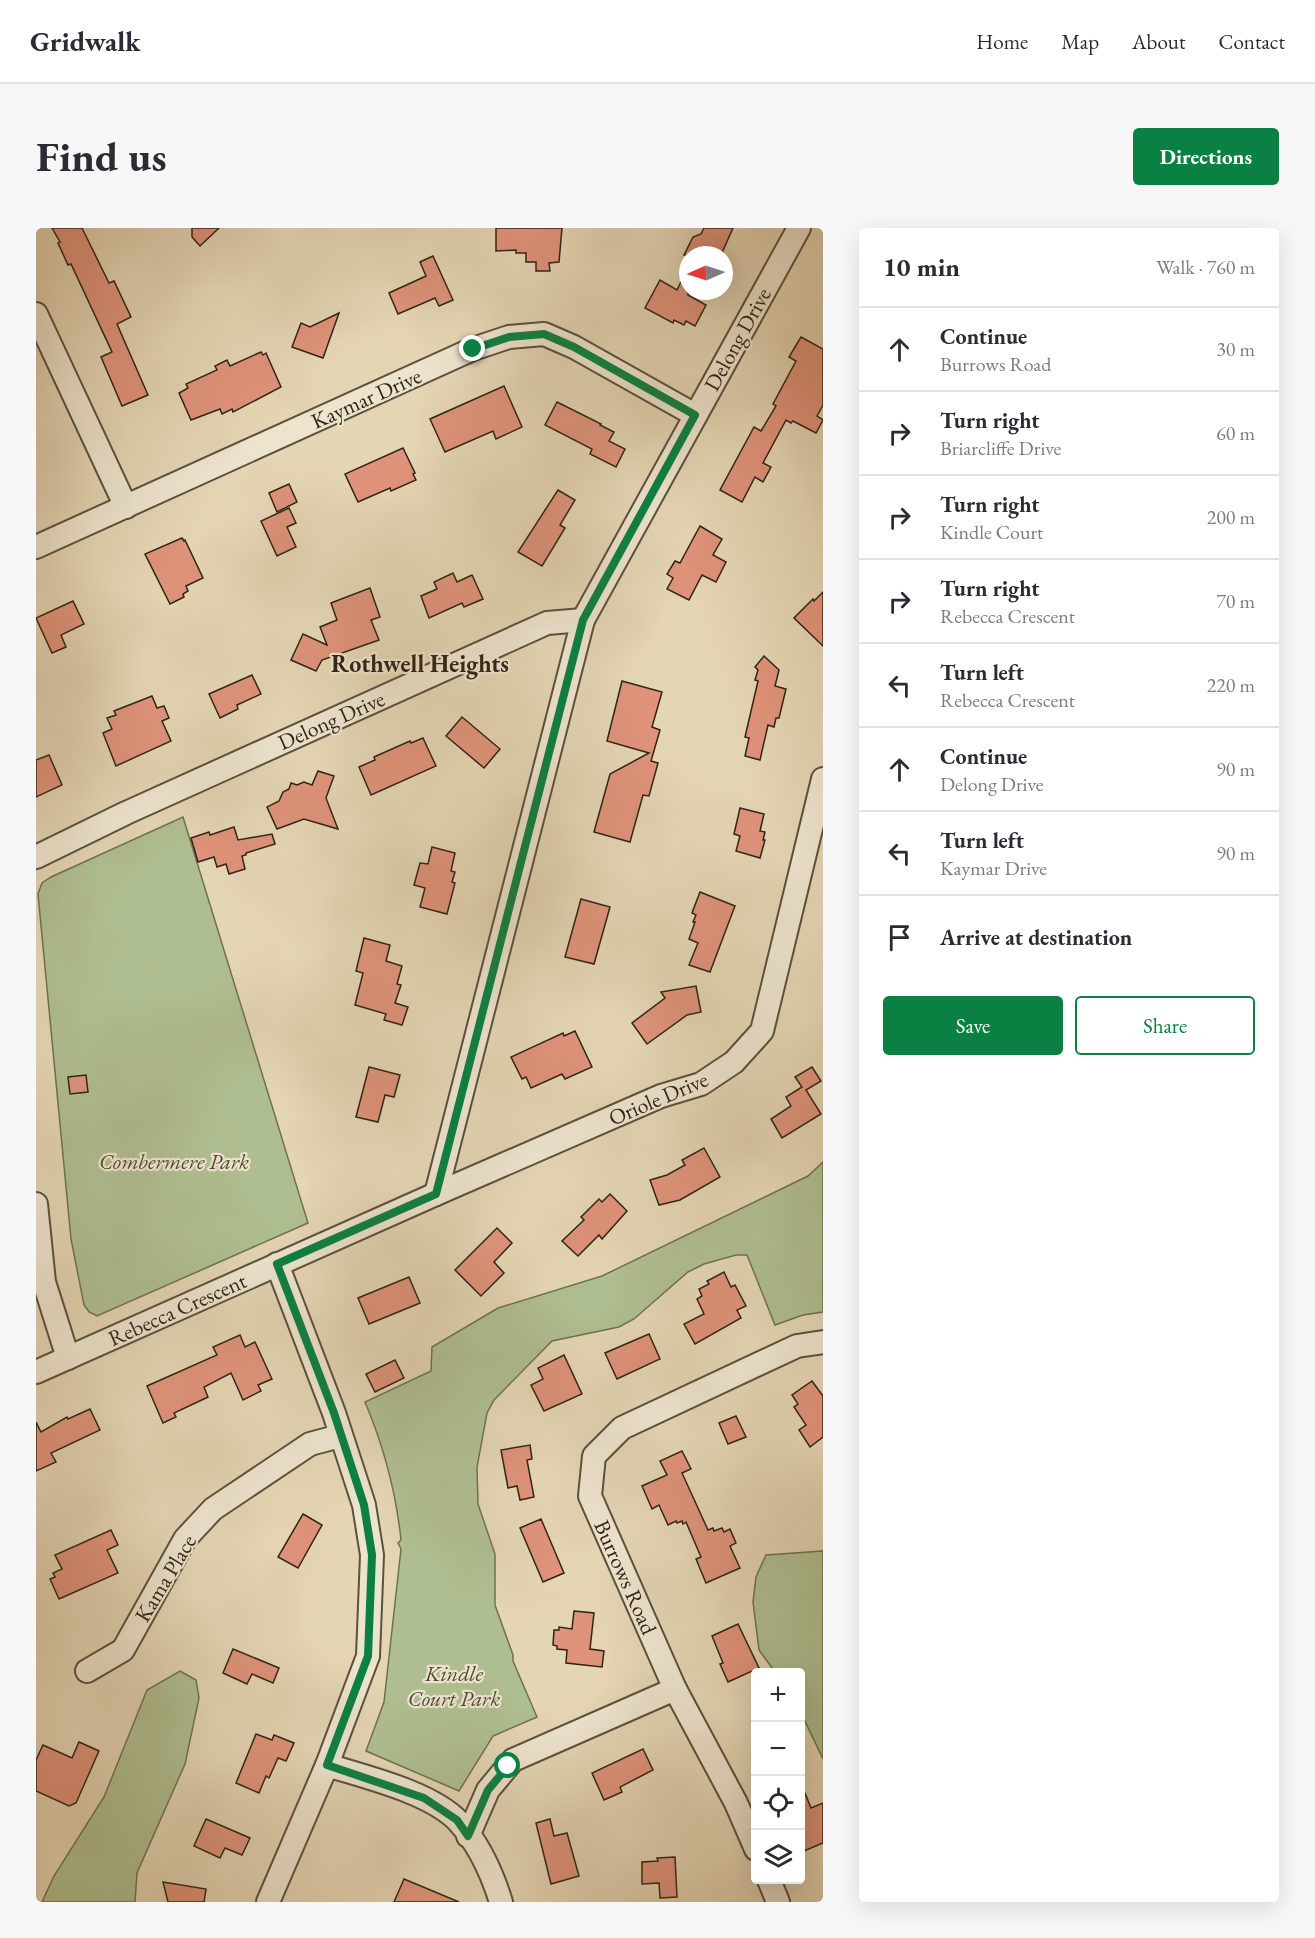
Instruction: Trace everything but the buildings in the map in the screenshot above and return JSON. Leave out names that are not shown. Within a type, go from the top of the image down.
[{"type":"street","name":"Delong Drive","points":[[36,856],[538,626],[583,620],[799,228]]},
{"type":"street","points":[[36,314],[126,507]]},
{"type":"street","name":"Kaymar Drive","points":[[36,547],[473,349],[509,337],[544,334],[574,347],[695,415]]},
{"type":"street","points":[[436,1194],[583,620]]},
{"type":"street","name":"Oriole Drive","points":[[436,1194],[661,1096],[701,1084],[734,1062],[762,1031],[823,779]]},
{"type":"street","name":"Rebecca Crescent","points":[[36,1372],[436,1194]]},
{"type":"street","points":[[36,1204],[44,1282],[68,1358]]},
{"type":"street","points":[[268,1902],[327,1765],[368,1656],[372,1555],[364,1505],[334,1413],[277,1264]]},
{"type":"street","name":"Burrows Road","points":[[751,1838],[736,1803],[675,1689],[590,1496],[594,1456],[622,1428],[797,1346],[823,1342]]},
{"type":"street","name":"Kama Place","points":[[87,1671],[123,1650],[185,1539],[213,1509],[310,1444],[340,1436]]},
{"type":"street","points":[[468,1836],[488,1790],[513,1760],[675,1689]]},
{"type":"street","points":[[327,1765],[424,1798],[457,1820],[483,1854],[501,1902]]},
{"type":"street","points":[[771,1884],[778,1902]]},
{"type":"green space","name":"Combermere Park","points":[[183,817],[308,1223],[97,1316],[89,1312],[84,1305],[71,1239],[38,894],[42,883],[51,877]]},
{"type":"green space","name":"Kindle Court Park","points":[[823,1162],[823,1312],[803,1315],[775,1325],[747,1255],[736,1255],[704,1264],[688,1272],[634,1319],[619,1327],[552,1341],[494,1400],[487,1413],[477,1467],[478,1504],[495,1554],[495,1605],[513,1655],[513,1661],[537,1717],[493,1736],[459,1791],[366,1751],[384,1702],[401,1549],[398,1543],[401,1540],[388,1470],[365,1402],[431,1371],[432,1347],[498,1308],[602,1276],[808,1176]]},
{"type":"green space","points":[[823,1551],[823,1759],[805,1721],[805,1668],[772,1668],[759,1650],[753,1602],[756,1577],[766,1555]]},
{"type":"green space","points":[[180,1671],[196,1680],[199,1698],[185,1764],[137,1873],[135,1902],[42,1902],[54,1876],[104,1797],[147,1690]]},
{"type":"district","name":"Rothwell Heights","points":[[420,664]]},
{"type":"route","points":[[473,349],[509,337],[544,334],[574,347],[695,415],[583,620],[436,1194],[277,1264],[334,1413],[364,1505],[372,1555],[368,1656],[327,1765],[424,1798],[457,1820],[468,1836],[488,1790],[508,1766]]}]
